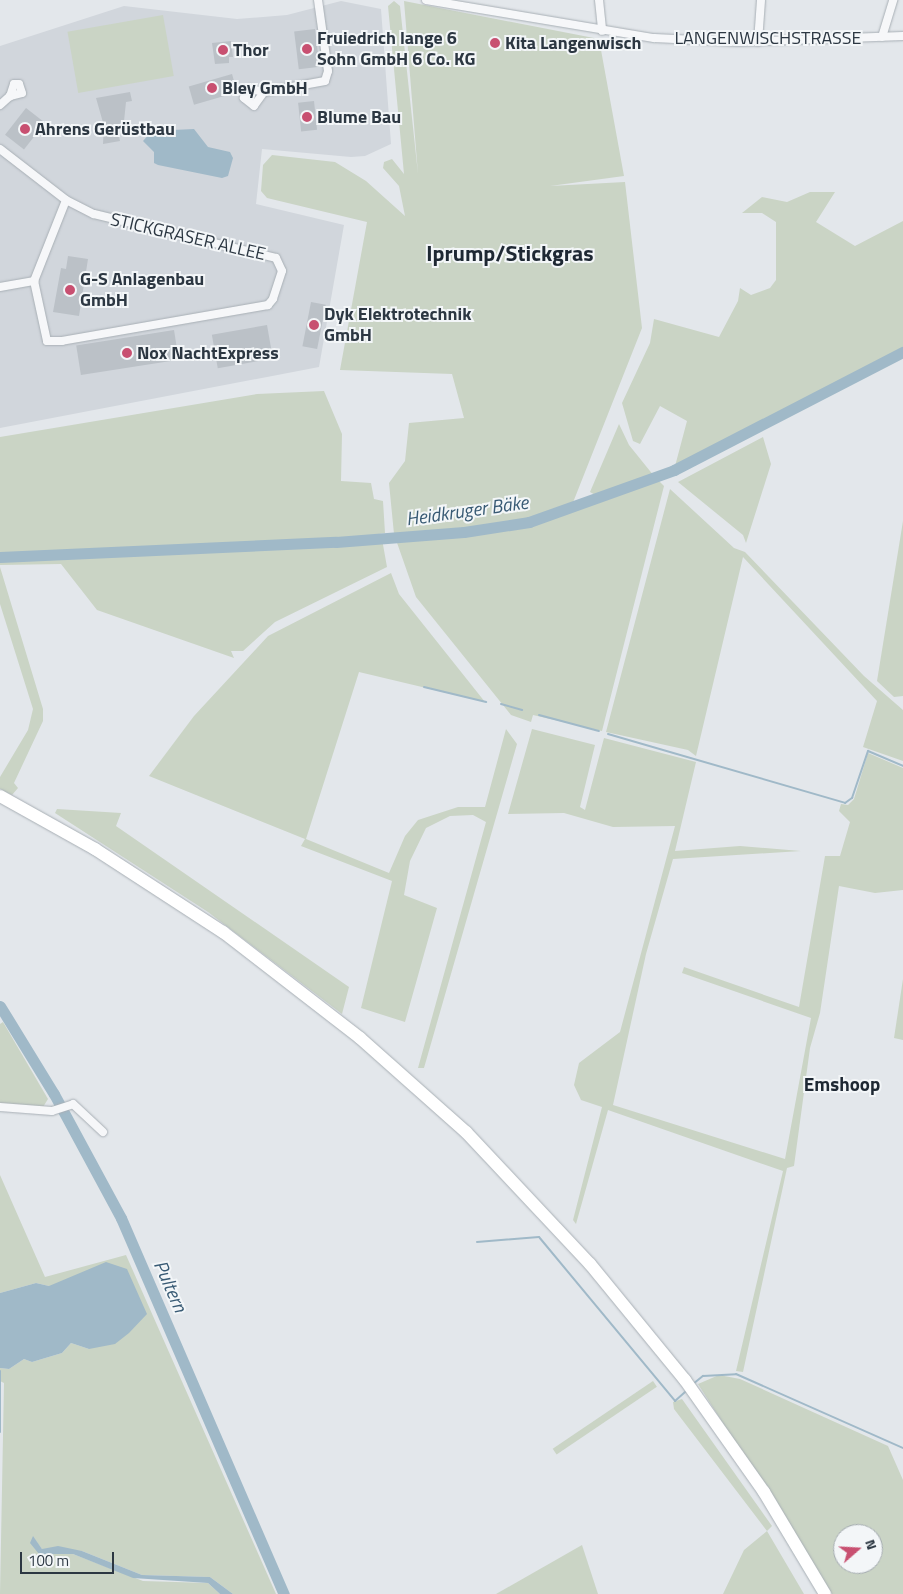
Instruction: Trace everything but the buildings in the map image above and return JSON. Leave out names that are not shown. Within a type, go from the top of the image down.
[{"type":"highway","points":[[0,796],[94,849],[189,909],[360,1038],[425,1093],[527,1194],[603,1279],[764,1492],[825,1594]]},
{"type":"highway","points":[[0,804],[183,914],[271,976],[363,1050],[455,1132],[522,1200],[583,1267],[682,1382]]},
{"type":"highway","points":[[692,1396],[757,1496],[817,1594]]},
{"type":"street","points":[[264,92],[325,81],[328,71],[318,0]]},
{"type":"street","name":"LANGENWISCHSTRASSE","points":[[426,0],[602,31],[709,42],[758,42],[903,36]]},
{"type":"street","points":[[600,0],[602,31]]},
{"type":"street","points":[[758,42],[761,0]]},
{"type":"street","points":[[882,37],[893,0]]},
{"type":"street","points":[[0,105],[10,96]]},
{"type":"street","name":"STICKGRASER ALLEE","points":[[0,149],[66,200],[122,223],[266,253],[276,258],[282,271],[273,299],[268,305],[53,342],[45,337],[34,281]]},
{"type":"street","points":[[0,287],[34,281],[66,200]]},
{"type":"street","points":[[0,1108],[79,1107],[103,1132]]},
{"type":"shaded area","points":[[341,1],[381,9],[391,144],[365,156],[351,157],[262,149],[256,204],[344,225],[319,367],[0,428],[0,46],[124,6],[237,19],[287,15]]},
{"type":"green space","points":[[394,1],[400,6],[418,174],[404,1],[599,39],[624,176],[550,186],[625,182],[642,328],[572,505],[529,521],[465,531],[394,534],[389,483],[405,461],[409,423],[464,418],[452,374],[340,370],[367,222],[267,198],[261,191],[263,165],[272,155],[335,162],[366,181],[405,216],[399,186],[383,168],[384,162],[392,159],[404,174],[388,6]]},
{"type":"green space","points":[[163,15],[174,76],[78,93],[67,32]]},
{"type":"green space","points":[[810,192],[835,192],[816,222],[855,246],[903,221],[903,351],[674,470],[687,421],[660,406],[640,444],[633,441],[622,403],[650,343],[654,319],[719,337],[738,301],[740,288],[751,295],[770,288],[776,280],[776,222],[762,213],[742,213],[762,197],[787,202]]},
{"type":"green space","points":[[324,391],[342,434],[341,481],[371,483],[374,499],[383,501],[385,533],[337,541],[0,556],[0,437],[257,394]]},
{"type":"green space","points":[[619,424],[629,445],[654,476],[597,496],[590,492]]},
{"type":"green space","points":[[763,437],[771,464],[746,543],[743,535],[678,482]]},
{"type":"green space","points":[[656,478],[664,486],[602,731],[533,715],[531,722],[511,715],[416,597],[395,537],[466,533],[527,523]]},
{"type":"green space","points":[[670,489],[734,548],[745,552],[864,676],[903,710],[903,761],[863,747],[877,701],[743,557],[696,756],[688,750],[606,732]]},
{"type":"green space","points":[[903,521],[903,696],[894,697],[877,681]]},
{"type":"green space","points":[[382,539],[387,567],[275,622],[243,651],[231,651],[234,658],[97,610],[61,564],[0,565],[0,558]]},
{"type":"green space","points":[[0,567],[43,709],[43,721],[14,783],[18,788],[12,795],[0,789],[0,777],[28,730],[33,709],[0,604]]},
{"type":"green space","points":[[391,573],[399,594],[485,702],[359,672],[306,839],[389,873],[405,836],[418,820],[458,807],[485,807],[506,729],[517,744],[424,1068],[418,1068],[486,822],[473,815],[450,816],[426,828],[410,861],[404,895],[437,908],[405,1022],[361,1008],[392,881],[301,846],[305,839],[149,776],[194,716],[268,636]]},
{"type":"green space","points":[[532,729],[595,745],[580,807],[585,810],[604,738],[696,762],[675,851],[740,846],[801,851],[673,859],[646,954],[613,1105],[785,1159],[811,1018],[682,973],[684,967],[799,1007],[825,856],[840,856],[850,822],[839,811],[841,804],[848,805],[854,799],[868,753],[903,768],[903,890],[875,893],[839,886],[820,1013],[810,1048],[794,1166],[787,1168],[743,1372],[736,1371],[783,1171],[608,1110],[576,1224],[573,1220],[602,1107],[581,1100],[574,1085],[579,1063],[620,1032],[675,826],[613,827],[564,813],[508,814]]},
{"type":"green space","points":[[57,809],[121,813],[116,826],[349,987],[342,1014],[208,912],[55,813]]},
{"type":"green space","points":[[903,979],[903,1040],[894,1038]]},
{"type":"green space","points":[[3,1022],[48,1099],[43,1107],[0,1104],[0,1024]]},
{"type":"green space","points":[[0,1175],[45,1277],[126,1255],[276,1594],[233,1594],[210,1577],[142,1575],[82,1551],[42,1549],[33,1537],[43,1554],[73,1554],[143,1581],[208,1583],[220,1594],[0,1594],[4,1383],[0,1381],[0,1368],[9,1369],[24,1359],[32,1362],[62,1353],[71,1343],[89,1349],[49,1286],[36,1283],[0,1293]]},
{"type":"green space","points":[[719,1375],[740,1379],[888,1446],[903,1480],[903,1594],[832,1594],[698,1384]]},
{"type":"green space","points":[[653,1381],[657,1387],[557,1454],[553,1449]]},
{"type":"green space","points":[[682,1399],[772,1526],[767,1531],[674,1409],[673,1402]]},
{"type":"green space","points":[[767,1531],[804,1594],[723,1594],[744,1550]]},
{"type":"green space","points":[[582,1545],[598,1594],[496,1594],[503,1590]]},
{"type":"water","points":[[194,129],[208,147],[230,152],[233,158],[228,176],[222,178],[158,165],[154,163],[154,152],[143,141],[152,131]]},
{"type":"water","points":[[106,1262],[127,1269],[147,1314],[129,1333],[115,1344],[89,1349],[71,1343],[62,1353],[32,1362],[24,1359],[9,1369],[0,1368],[0,1293],[36,1283],[49,1286]]},
{"type":"water","points":[[33,1536],[42,1549],[58,1546],[82,1551],[142,1575],[210,1577],[233,1594],[220,1594],[208,1583],[133,1578],[73,1554],[39,1554],[30,1543]]},
{"type":"waterway","name":"Heidkruger Bäke","points":[[0,557],[336,542],[464,532],[529,522],[674,470],[903,352]]},
{"type":"waterway","points":[[424,687],[486,702]]},
{"type":"waterway","points":[[501,704],[522,710]]},
{"type":"waterway","points":[[539,715],[599,731]]},
{"type":"waterway","points":[[608,734],[845,803],[852,798],[868,751],[903,766]]},
{"type":"waterway","name":"Pultern","points":[[0,1006],[54,1094],[121,1218],[284,1594]]},
{"type":"waterway","points":[[477,1242],[539,1237],[675,1401],[686,1391]]},
{"type":"waterway","points":[[0,1371],[0,1432]]},
{"type":"waterway","points":[[693,1384],[703,1376],[736,1374],[903,1448]]},
{"type":"place","name":"Kita Langenwisch","points":[[495,43]]},
{"type":"place","name":"Fruiedrich lange 6 Sohn GmbH 6 Co. KG","points":[[307,49]]},
{"type":"place","name":"Thor","points":[[223,50]]},
{"type":"place","name":"Bley GmbH","points":[[212,88]]},
{"type":"place","name":"Blume Bau","points":[[307,117]]},
{"type":"place","name":"Ahrens Gerüstbau","points":[[25,129]]},
{"type":"place","name":"G-S Anlagenbau GmbH","points":[[70,290]]},
{"type":"place","name":"Dyk Elektrotechnik GmbH","points":[[314,325]]},
{"type":"place","name":"Nox NachtExpress","points":[[127,353]]},
{"type":"district","name":"Iprump/Stickgras","points":[[510,254]]},
{"type":"district","name":"Emshoop","points":[[842,1084]]}]
